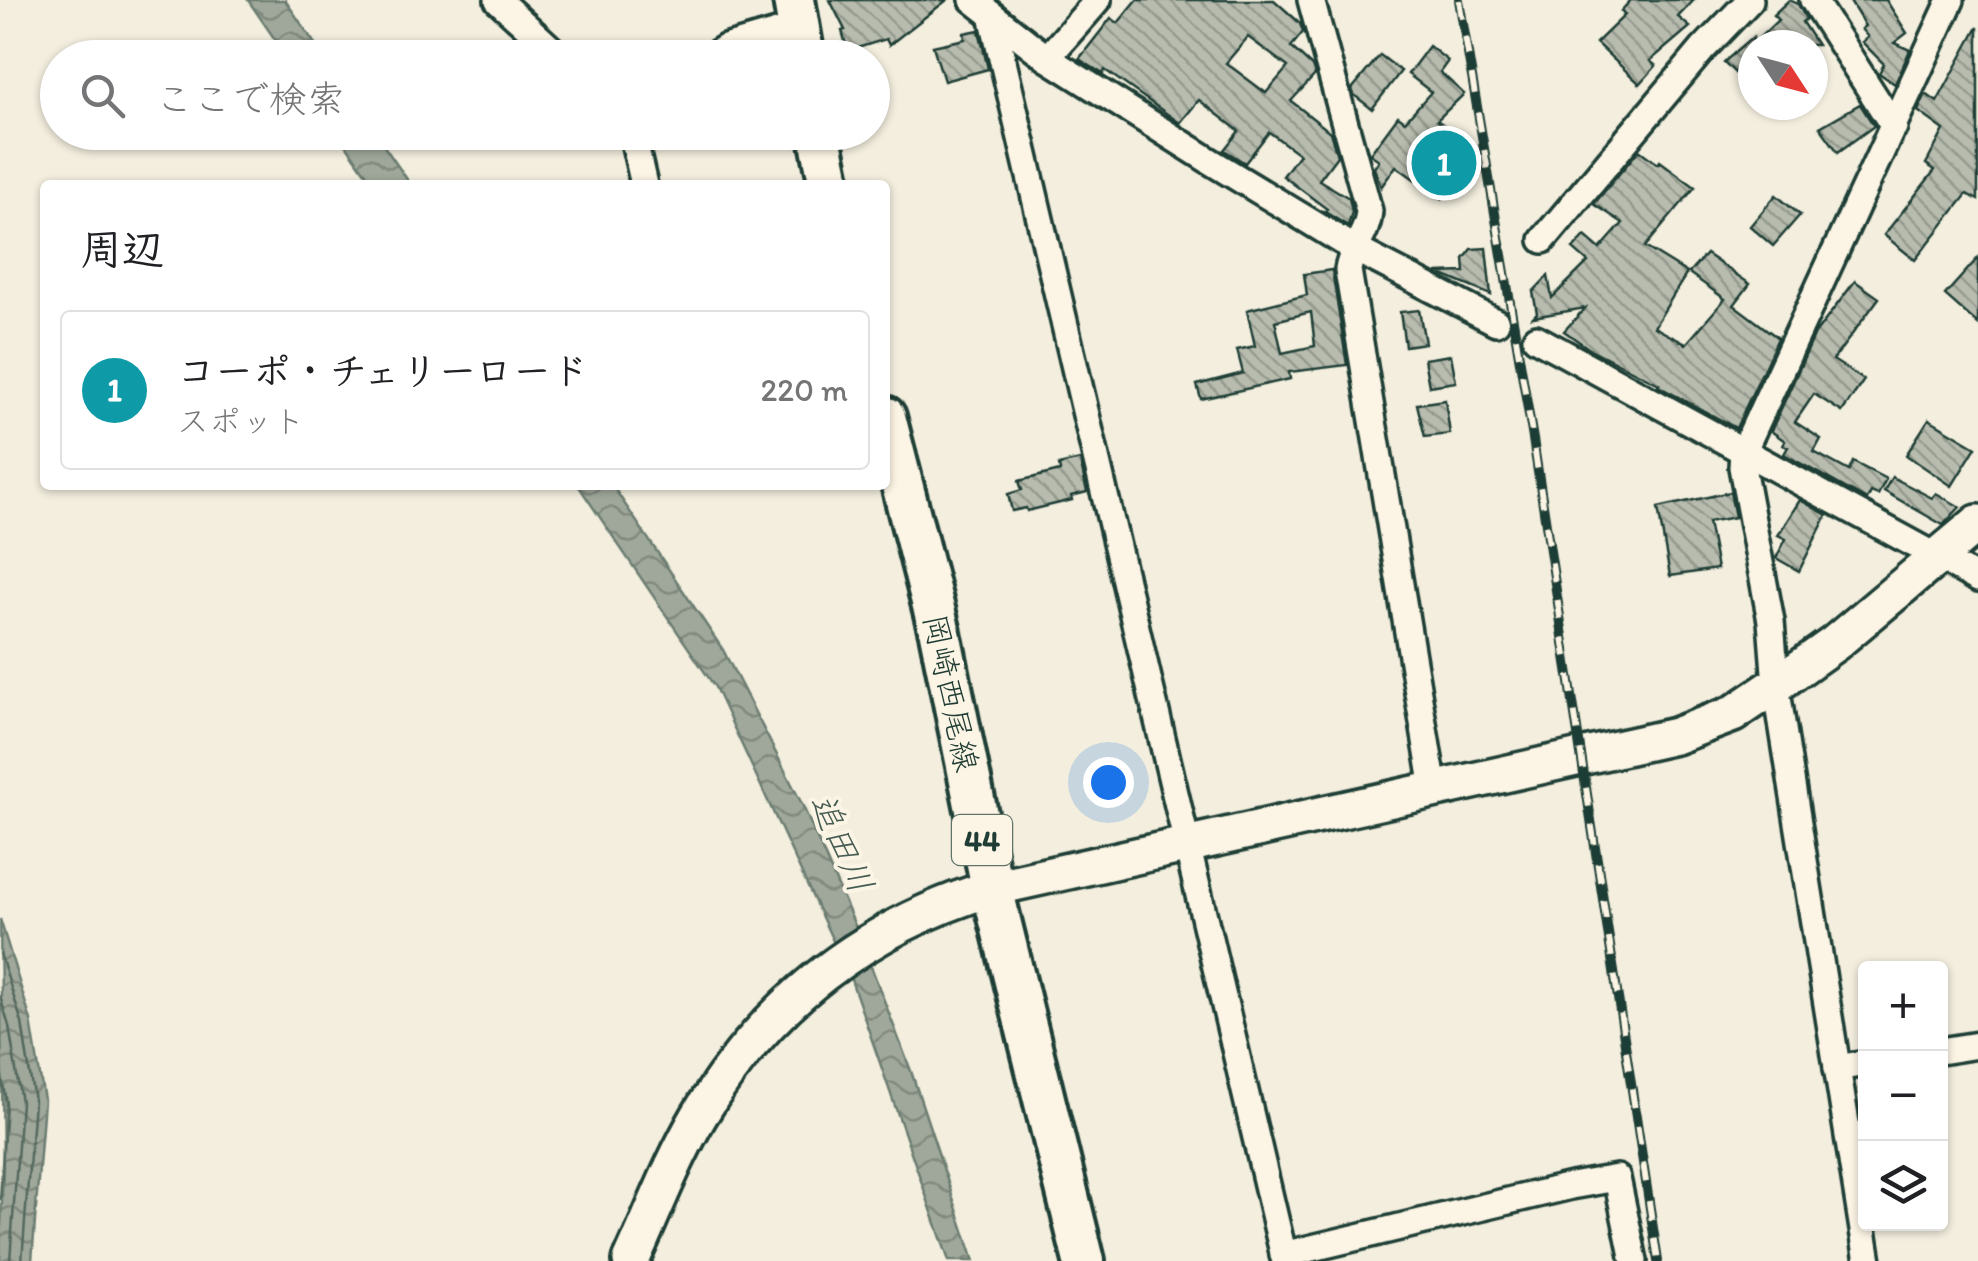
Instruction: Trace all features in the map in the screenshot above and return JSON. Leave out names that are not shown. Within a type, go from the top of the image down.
[{"type":"main road","points":[[823,150],[829,180]]},
{"type":"main road","name":"岡崎西尾線","points":[[890,437],[940,634],[992,888],[1084,1261]]},
{"type":"street","points":[[498,0],[541,40]]},
{"type":"street","points":[[1047,58],[1098,0]]},
{"type":"street","points":[[1311,0],[1369,211],[1366,232],[1349,262],[1350,280],[1434,789]]},
{"type":"street","points":[[1543,240],[1702,49],[1750,0]]},
{"type":"street","points":[[1813,0],[1894,127]]},
{"type":"street","points":[[1868,1261],[1776,685],[1770,620],[1742,467],[1744,452],[1951,0]]},
{"type":"street","points":[[982,8],[1047,58],[1355,249],[1496,322]]},
{"type":"street","points":[[982,8],[1284,1258],[1617,1178],[1634,1261]]},
{"type":"street","points":[[755,40],[799,28]]},
{"type":"street","points":[[636,150],[643,180]]},
{"type":"street","points":[[1536,338],[1978,579]]},
{"type":"street","points":[[632,1261],[683,1147],[707,1104],[772,1020],[832,965],[867,942],[959,898],[992,888],[1675,736],[1733,714],[1835,644],[1978,524]]},
{"type":"street","points":[[1948,1050],[1978,1045]]},
{"type":"street","points":[[1837,1068],[1858,1064]]},
{"type":"water","points":[[248,0],[285,0],[312,40],[275,40]]},
{"type":"water","points":[[350,150],[387,150],[408,180],[371,180]]},
{"type":"water","points":[[581,490],[615,490],[723,650],[802,804],[857,930],[834,943],[715,687]]},
{"type":"water","points":[[0,919],[31,1021],[44,1100],[32,1261],[0,1261]]},
{"type":"water","points":[[869,961],[911,1071],[974,1261],[949,1261],[849,974]]},
{"type":"building","points":[[830,0],[947,0],[890,44],[886,39],[845,40],[845,30]]},
{"type":"building","points":[[1137,0],[1274,0],[1300,23],[1303,32],[1291,47],[1312,66],[1315,75],[1291,101],[1330,132],[1337,156],[1319,180],[1349,198],[1352,212],[1348,226],[1283,176],[1299,154],[1269,132],[1245,163],[1224,150],[1239,131],[1199,100],[1180,123],[1105,70],[1103,74],[1079,59],[1111,18],[1118,23]],"holes":[[[1248,37],[1288,67],[1266,93],[1226,63]]]},
{"type":"building","points":[[1631,0],[1694,0],[1678,17],[1690,27],[1650,61],[1656,66],[1640,84],[1596,43],[1625,15],[1621,11]]},
{"type":"building","points":[[1789,0],[1798,4],[1807,30],[1768,30],[1778,20],[1773,15]]},
{"type":"building","points":[[1849,0],[1886,0],[1907,33],[1894,43],[1910,50],[1895,84],[1879,73],[1884,64],[1862,42],[1868,37],[1861,29],[1865,26]]},
{"type":"building","points":[[1978,27],[1978,200],[1967,194],[1915,260],[1884,235],[1935,170],[1926,164],[1944,130],[1918,111],[1926,94],[1937,102]]},
{"type":"building","points":[[979,30],[988,69],[944,81],[933,46],[965,39],[964,33]]},
{"type":"building","points":[[1429,46],[1448,61],[1440,72],[1464,94],[1437,120],[1478,150],[1442,199],[1396,166],[1381,187],[1374,168],[1379,160],[1370,154],[1398,116],[1405,121],[1431,92],[1408,74]]},
{"type":"building","points":[[1738,50],[1738,76],[1724,62]]},
{"type":"building","points":[[1380,55],[1401,71],[1372,109],[1352,89]]},
{"type":"building","points":[[1860,104],[1874,126],[1838,152],[1820,127]]},
{"type":"building","points":[[1639,150],[1695,187],[1645,247],[1687,273],[1654,327],[1686,344],[1725,299],[1689,273],[1706,254],[1750,284],[1734,305],[1778,338],[1736,428],[1588,348],[1564,331],[1585,308],[1533,317],[1537,313],[1533,292],[1548,276],[1552,298],[1588,262],[1573,249],[1585,236],[1600,249],[1623,223],[1594,204]]},
{"type":"building","points":[[1776,195],[1800,215],[1773,246],[1750,226]]},
{"type":"building","points":[[1486,248],[1491,295],[1437,273],[1465,272],[1464,259],[1472,249]]},
{"type":"building","points":[[1978,258],[1978,324],[1945,295]]},
{"type":"building","points":[[1332,270],[1347,365],[1289,372],[1290,379],[1201,399],[1197,385],[1243,373],[1237,350],[1255,346],[1247,310],[1307,295],[1304,274]],"holes":[[[1311,312],[1315,346],[1282,353],[1275,321]]]},
{"type":"building","points":[[1855,281],[1879,298],[1833,360],[1864,380],[1842,412],[1814,394],[1795,422],[1821,439],[1814,452],[1849,471],[1853,462],[1886,479],[1878,495],[1871,492],[1867,500],[1784,454],[1788,447],[1783,445],[1785,441],[1771,431],[1815,334]]},
{"type":"building","points":[[1419,310],[1425,343],[1405,346],[1400,312]]},
{"type":"building","points":[[1451,355],[1456,382],[1429,386],[1424,359]]},
{"type":"building","points":[[1445,400],[1450,434],[1425,437],[1417,404]]},
{"type":"building","points":[[1929,419],[1976,447],[1952,486],[1906,455]]},
{"type":"building","points":[[1080,460],[1087,492],[1071,496],[1072,500],[1012,511],[1008,494],[1022,490],[1019,481],[1060,471],[1059,465]]},
{"type":"building","points":[[1892,477],[1932,498],[1936,493],[1960,507],[1943,525],[1884,491]]},
{"type":"building","points":[[1730,492],[1735,517],[1708,522],[1717,569],[1670,576],[1658,508]]},
{"type":"building","points":[[1800,500],[1827,515],[1799,571],[1776,558],[1786,539],[1778,535]]},
{"type":"railway","points":[[1459,0],[1533,439],[1658,1261]]},
{"type":"place","name":"コーポ・チェリーロード","points":[[1444,163]]},
{"type":"water label","name":"追田川","points":[[842,843]]}]
